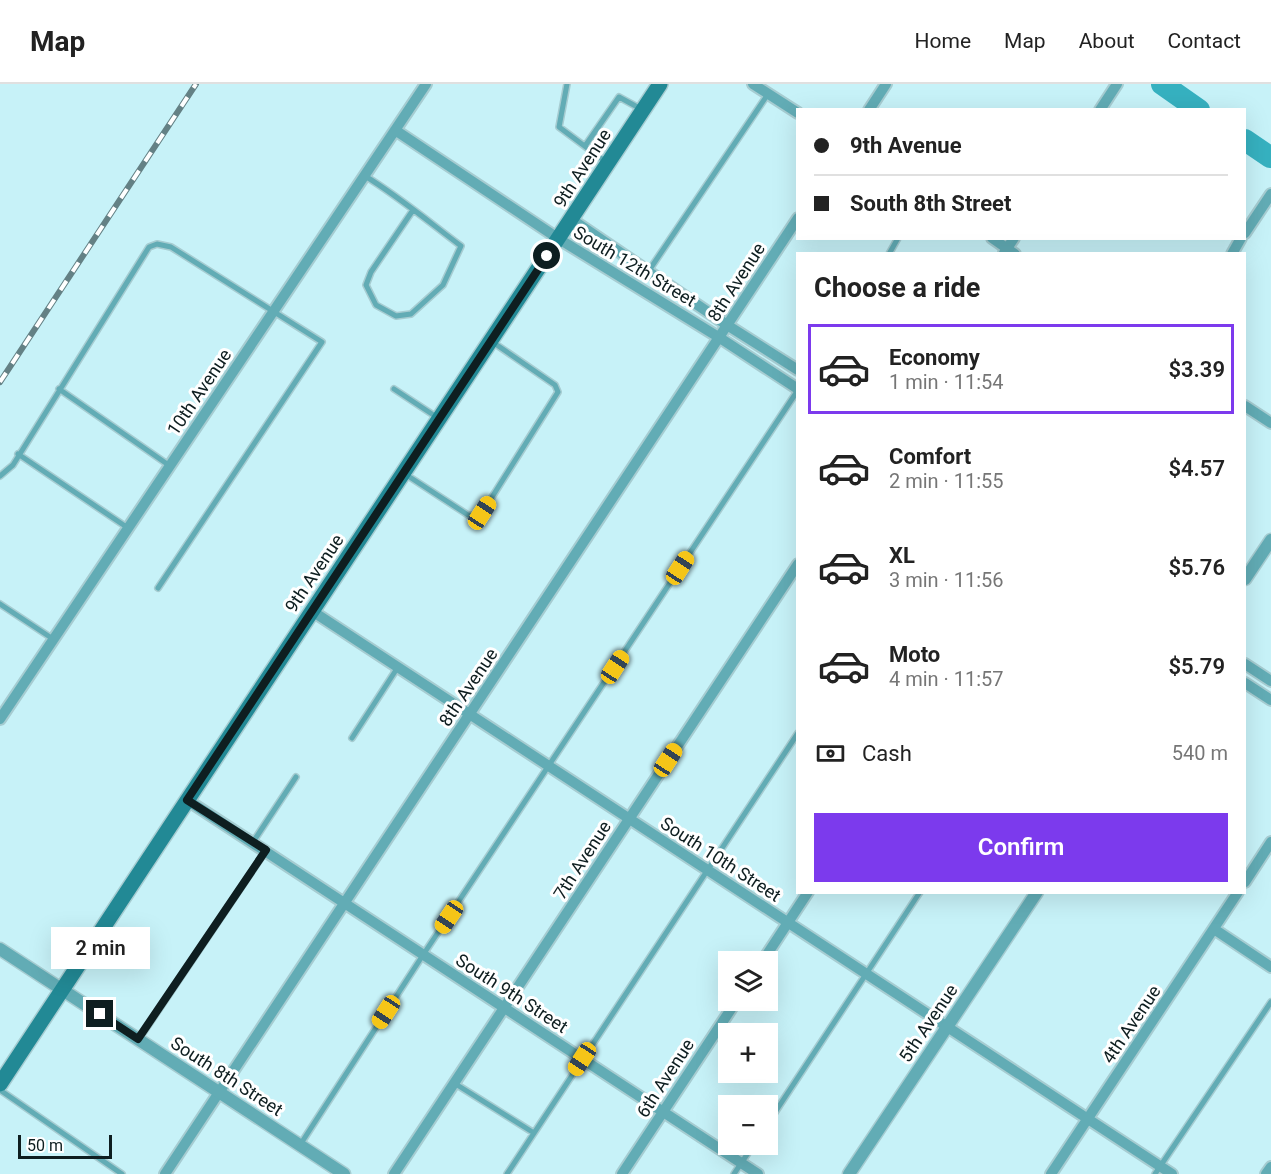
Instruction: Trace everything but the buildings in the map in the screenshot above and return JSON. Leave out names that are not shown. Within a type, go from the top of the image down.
[{"type":"main road","name":"9th Avenue","points":[[0,1084],[660,84]]},
{"type":"street","name":"10th Avenue","points":[[0,719],[426,84]]},
{"type":"street","points":[[753,84],[796,112]]},
{"type":"street","points":[[870,108],[886,84]]},
{"type":"street","points":[[1101,108],[1117,84]]},
{"type":"street","name":"South 12th Street","points":[[395,130],[558,239],[720,338],[796,389]]},
{"type":"street","points":[[1246,232],[1271,194]]},
{"type":"street","points":[[571,219],[727,325],[796,369]]},
{"type":"street","name":"8th Avenue","points":[[165,1174],[796,221]]},
{"type":"street","points":[[994,240],[1009,252]]},
{"type":"street","points":[[1246,407],[1271,423]]},
{"type":"street","points":[[1246,578],[1271,540]]},
{"type":"street","name":"7th Avenue","points":[[394,1174],[796,567]]},
{"type":"street","name":"South 10th Street","points":[[312,611],[1088,1119],[1157,1170],[1172,1174]]},
{"type":"street","points":[[1246,665],[1271,681]]},
{"type":"street","points":[[1246,684],[1271,700]]},
{"type":"street","name":"South 9th Street","points":[[187,800],[758,1174]]},
{"type":"street","points":[[1246,880],[1271,842]]},
{"type":"street","points":[[769,951],[807,894]]},
{"type":"street","name":"5th Avenue","points":[[849,1174],[1035,894]]},
{"type":"street","name":"4th Avenue","points":[[1051,1174],[1237,894]]},
{"type":"street","points":[[1214,929],[1271,967]]},
{"type":"street","name":"South 8th Street","points":[[0,949],[344,1174]]},
{"type":"street","name":"6th Avenue","points":[[622,1174],[729,1011]]},
{"type":"street","points":[[1266,1174],[1271,1167]]},
{"type":"lane","points":[[567,84],[559,127],[608,164]]},
{"type":"lane","points":[[648,272],[768,94]]},
{"type":"lane","points":[[585,146],[619,97],[643,111]]},
{"type":"lane","points":[[364,176],[413,210],[461,246],[443,285],[411,314],[396,316],[376,305],[366,285],[371,272],[413,210]]},
{"type":"lane","points":[[0,476],[13,465],[148,247],[156,244],[171,247],[322,342],[158,588]]},
{"type":"lane","points":[[404,473],[468,515],[477,516],[482,513],[558,392],[555,385],[491,341]]},
{"type":"lane","points":[[59,389],[170,466]]},
{"type":"lane","points":[[394,389],[439,419]]},
{"type":"lane","points":[[300,1145],[423,955],[796,393]]},
{"type":"lane","points":[[18,454],[128,528]]},
{"type":"lane","points":[[0,604],[53,639]]},
{"type":"lane","points":[[352,738],[398,667]]},
{"type":"lane","points":[[507,1174],[796,736]]},
{"type":"lane","points":[[253,842],[296,777]]},
{"type":"lane","points":[[138,1039],[266,850]]},
{"type":"lane","points":[[778,1108],[919,894]]},
{"type":"lane","points":[[1157,1170],[1271,1002]]},
{"type":"lane","points":[[454,1083],[534,1133]]},
{"type":"lane","points":[[0,1090],[122,1174]]},
{"type":"lane","points":[[734,1174],[746,1155]]},
{"type":"waterway","points":[[1162,84],[1196,108]]},
{"type":"waterway","points":[[1246,141],[1270,157]]},
{"type":"railway","points":[[0,382],[196,84]]},
{"type":"route","points":[[100,1014],[138,1039],[266,850],[187,800],[547,256]]}]
